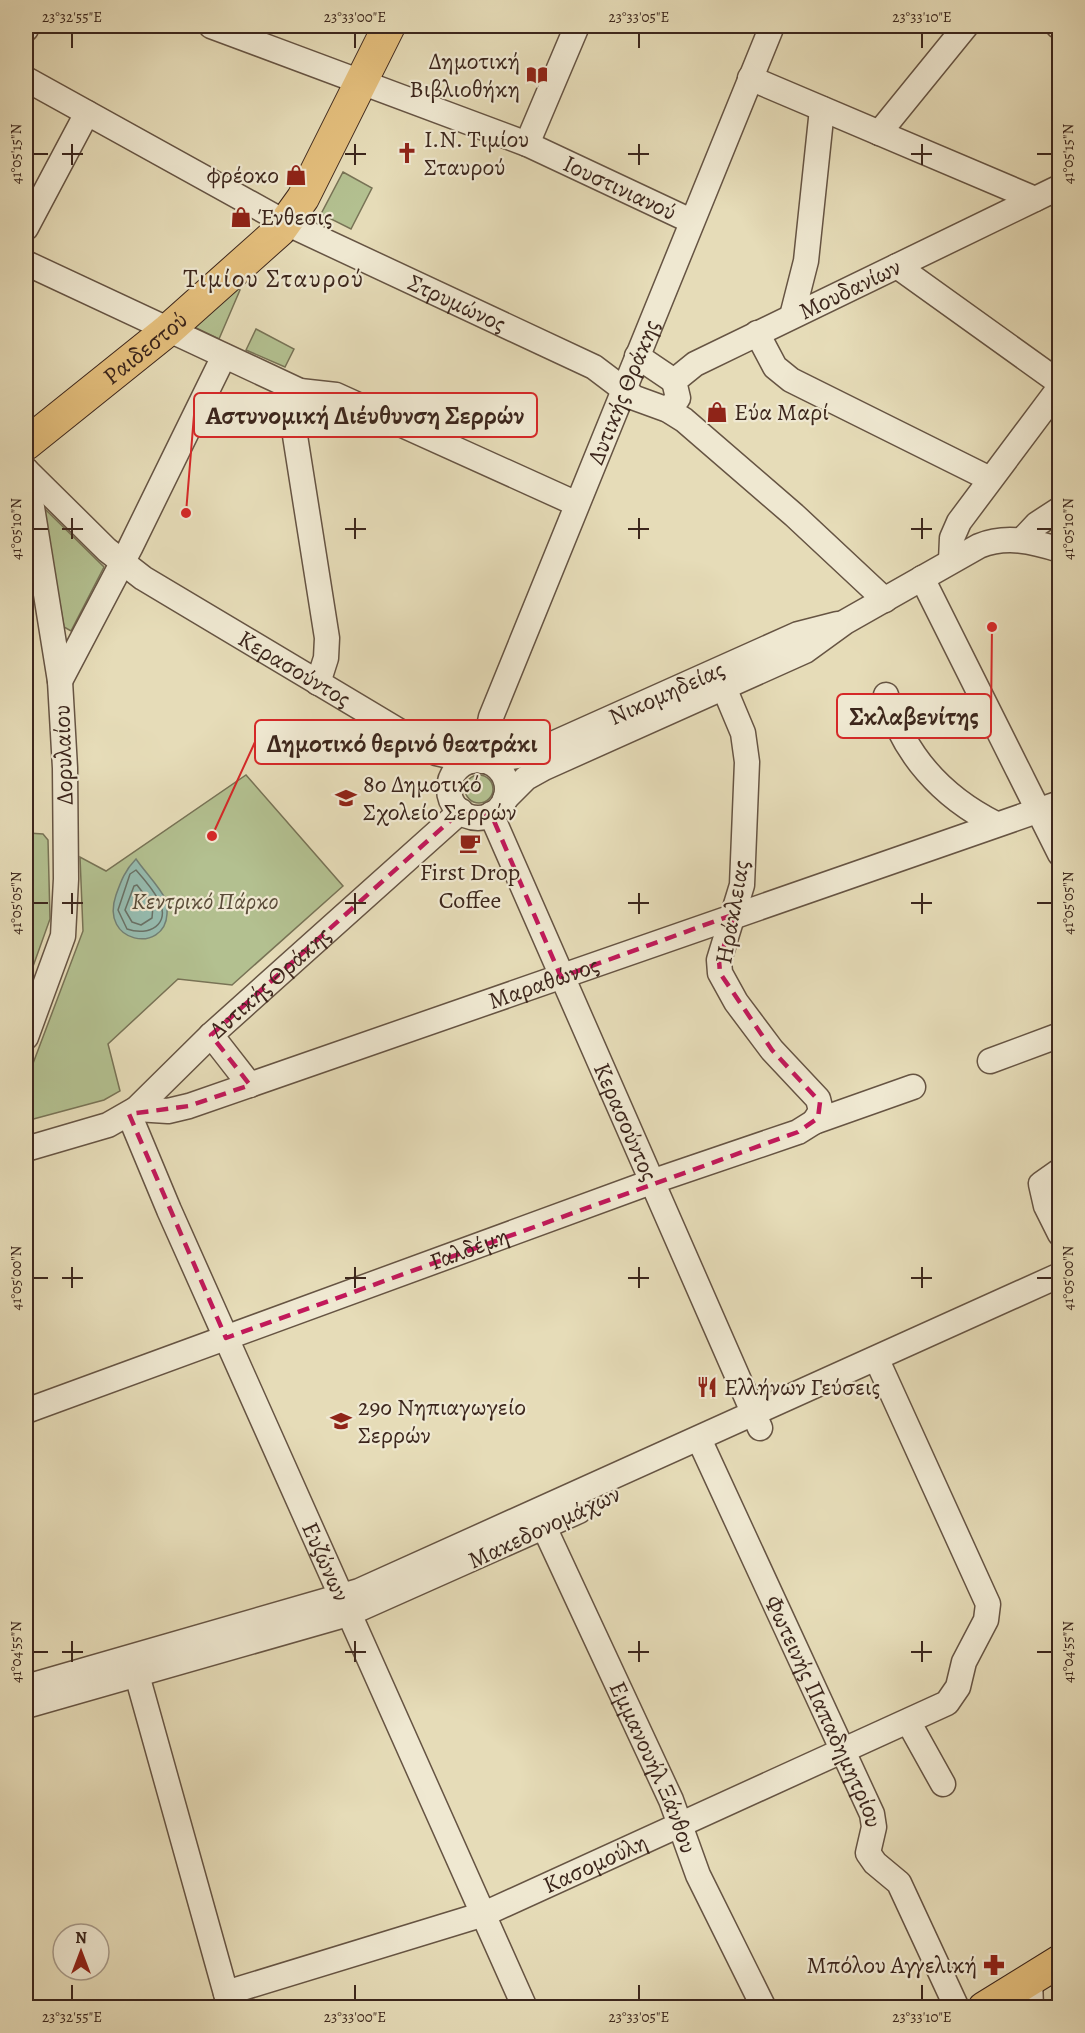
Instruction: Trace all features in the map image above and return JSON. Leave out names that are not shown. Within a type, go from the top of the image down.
[{"type":"main road","name":"Ραιδεστού","points":[[26,444],[168,330],[286,223],[303,198],[389,26]]},
{"type":"main road","points":[[984,2007],[1030,1993],[1059,1961]]},
{"type":"street","name":"Ιουστινιανού","points":[[211,26],[361,84],[527,144],[692,221]]},
{"type":"street","points":[[527,144],[577,26]]},
{"type":"street","name":"Δυτικής Θράκης","points":[[480,761],[491,717],[772,26]]},
{"type":"street","points":[[879,133],[966,26]]},
{"type":"street","points":[[750,78],[1035,199]]},
{"type":"street","name":"Στρυμώνος","points":[[26,79],[286,223],[594,367],[642,401],[668,410]]},
{"type":"street","points":[[792,316],[806,261],[822,109]]},
{"type":"street","points":[[26,228],[87,113]]},
{"type":"street","name":"Μουδανίων","points":[[674,381],[695,364],[1059,187]]},
{"type":"street","points":[[26,263],[300,391],[336,395],[577,504]]},
{"type":"street","points":[[897,266],[1059,385],[955,530],[951,561]]},
{"type":"street","points":[[757,333],[770,361],[791,380],[990,479]]},
{"type":"street","points":[[60,681],[122,563],[224,356]]},
{"type":"street","points":[[637,356],[674,381],[678,398],[668,410],[684,420],[794,515],[885,600]]},
{"type":"street","points":[[300,391],[294,403],[292,423],[327,638],[326,658],[318,683]]},
{"type":"street","name":"Κερασούντος","points":[[26,470],[122,563],[151,583],[436,753],[480,761]]},
{"type":"street","name":"Δορυλαίου","points":[[26,470],[60,681],[65,768],[66,923],[59,952],[26,1037]]},
{"type":"street","points":[[1022,540],[1037,524],[1059,509]]},
{"type":"street","name":"Νικομηδείας","points":[[498,806],[526,778],[544,768],[721,680],[798,634],[845,622],[951,561],[989,542],[1022,540],[1059,550]]},
{"type":"street","points":[[922,578],[1049,806],[1058,850]]},
{"type":"street","name":"Νικομηδείας","points":[[480,761],[530,754],[721,680]]},
{"type":"street","name":"Ηράκλειας","points":[[721,680],[743,733],[747,762],[742,885],[735,914],[719,960],[720,973],[736,1002],[772,1050],[818,1099],[821,1111],[814,1122]]},
{"type":"street","points":[[886,695],[899,734],[917,759],[957,801],[996,824]]},
{"type":"street","points":[[480,761],[495,766],[504,777],[498,806],[479,818],[461,811],[451,798],[450,784],[456,771],[480,761]]},
{"type":"street","name":"Κερασούντος","points":[[498,806],[561,977],[757,1422]]},
{"type":"street","name":"Μαραθώνος","points":[[133,1111],[168,1111],[250,1085],[1049,806]]},
{"type":"street","name":"Δυτικής Θράκης","points":[[133,1111],[211,1035],[461,811]]},
{"type":"street","points":[[211,1035],[250,1085]]},
{"type":"street","points":[[990,1061],[1059,1035]]},
{"type":"street","name":"Γαλδέμη","points":[[26,1411],[651,1182],[798,1132],[814,1122],[913,1087]]},
{"type":"street","points":[[26,1149],[108,1125],[133,1111]]},
{"type":"street","name":"Ευζώνων","points":[[133,1111],[226,1338],[525,2007]]},
{"type":"street","points":[[1058,1172],[1041,1184],[1046,1206],[1059,1234]]},
{"type":"street","name":"Μακεδονομάχων","points":[[26,1687],[345,1606],[880,1367],[1012,1314],[1049,1286]]},
{"type":"street","name":"Κασομούλη","points":[[228,2000],[484,1914],[942,1708],[951,1700],[958,1687],[964,1662],[986,1620],[988,1604],[880,1367]]},
{"type":"street","name":"Μακεδονομάχων","points":[[26,1706],[137,1675],[345,1606],[544,1527],[703,1446]]},
{"type":"street","name":"Φωτεινής Παπαδημητρίου","points":[[703,1446],[874,1822],[868,1853],[875,1863],[899,1883],[957,2007]]},
{"type":"street","name":"Εμμανουήλ Ξάνθου","points":[[544,1527],[664,1784],[698,1875],[764,2007]]},
{"type":"street","points":[[137,1675],[228,2000]]},
{"type":"street","points":[[909,1723],[943,1784]]},
{"type":"highlighted area","points":[[461,811],[479,818],[491,814],[561,977],[735,914],[719,960],[720,973],[772,1050],[820,1102],[818,1118],[798,1132],[226,1338],[129,1114],[189,1106],[250,1085],[211,1035]]},
{"type":"green space","points":[[343,172],[372,188],[351,229],[321,214]]},
{"type":"green space","points":[[238,288],[240,290],[219,339],[190,325]]},
{"type":"green space","points":[[256,329],[294,349],[285,367],[246,350]]},
{"type":"green space","points":[[46,510],[104,567],[71,631],[64,627],[44,512]]},
{"type":"green space","name":"Κεντρικό Πάρκο","points":[[246,775],[343,886],[232,985],[178,979],[108,1044],[120,1091],[104,1100],[26,1121],[26,1082],[83,931],[80,857],[106,871]]},
{"type":"green space","points":[[479,775],[489,779],[493,789],[489,799],[479,803],[469,799],[465,789],[469,779]]},
{"type":"green space","points":[[28,833],[43,834],[48,840],[50,919],[26,986],[26,835]]},
{"type":"water","points":[[136,859],[167,903],[164,927],[156,935],[146,938],[134,938],[124,933],[117,924],[113,912],[122,880]]},
{"type":"place","name":"Δημοτική Βιβλιοθήκη","points":[[537,75]]},
{"type":"place","name":"Ι.Ν. Τιμίου Σταυρού","points":[[407,153]]},
{"type":"place","name":"φρέοκο","points":[[296,175]]},
{"type":"place","name":"Ένθεσις","points":[[241,217]]},
{"type":"place","name":"Εύα Μαρί","points":[[717,412]]},
{"type":"place","name":"Αστυνομική Διέυθυνση Σερρών","points":[[186,513]]},
{"type":"place","name":"Σκλαβενίτης","points":[[992,627]]},
{"type":"place","name":"8ο Δημοτικό Σχολείο Σερρών","points":[[346,798]]},
{"type":"place","name":"Δημοτικό θερινό θεατράκι","points":[[212,836]]},
{"type":"place","name":"First Drop Coffee","points":[[470,843]]},
{"type":"place","name":"Ελλήνων Γεύσεις","points":[[707,1387]]},
{"type":"place","name":"29ο Νηπιαγωγείο Σερρών","points":[[341,1421]]},
{"type":"place","name":"Μπόλου Αγγελική","points":[[994,1965]]},
{"type":"district","name":"Τιμίου Σταυρού","points":[[274,278]]}]
